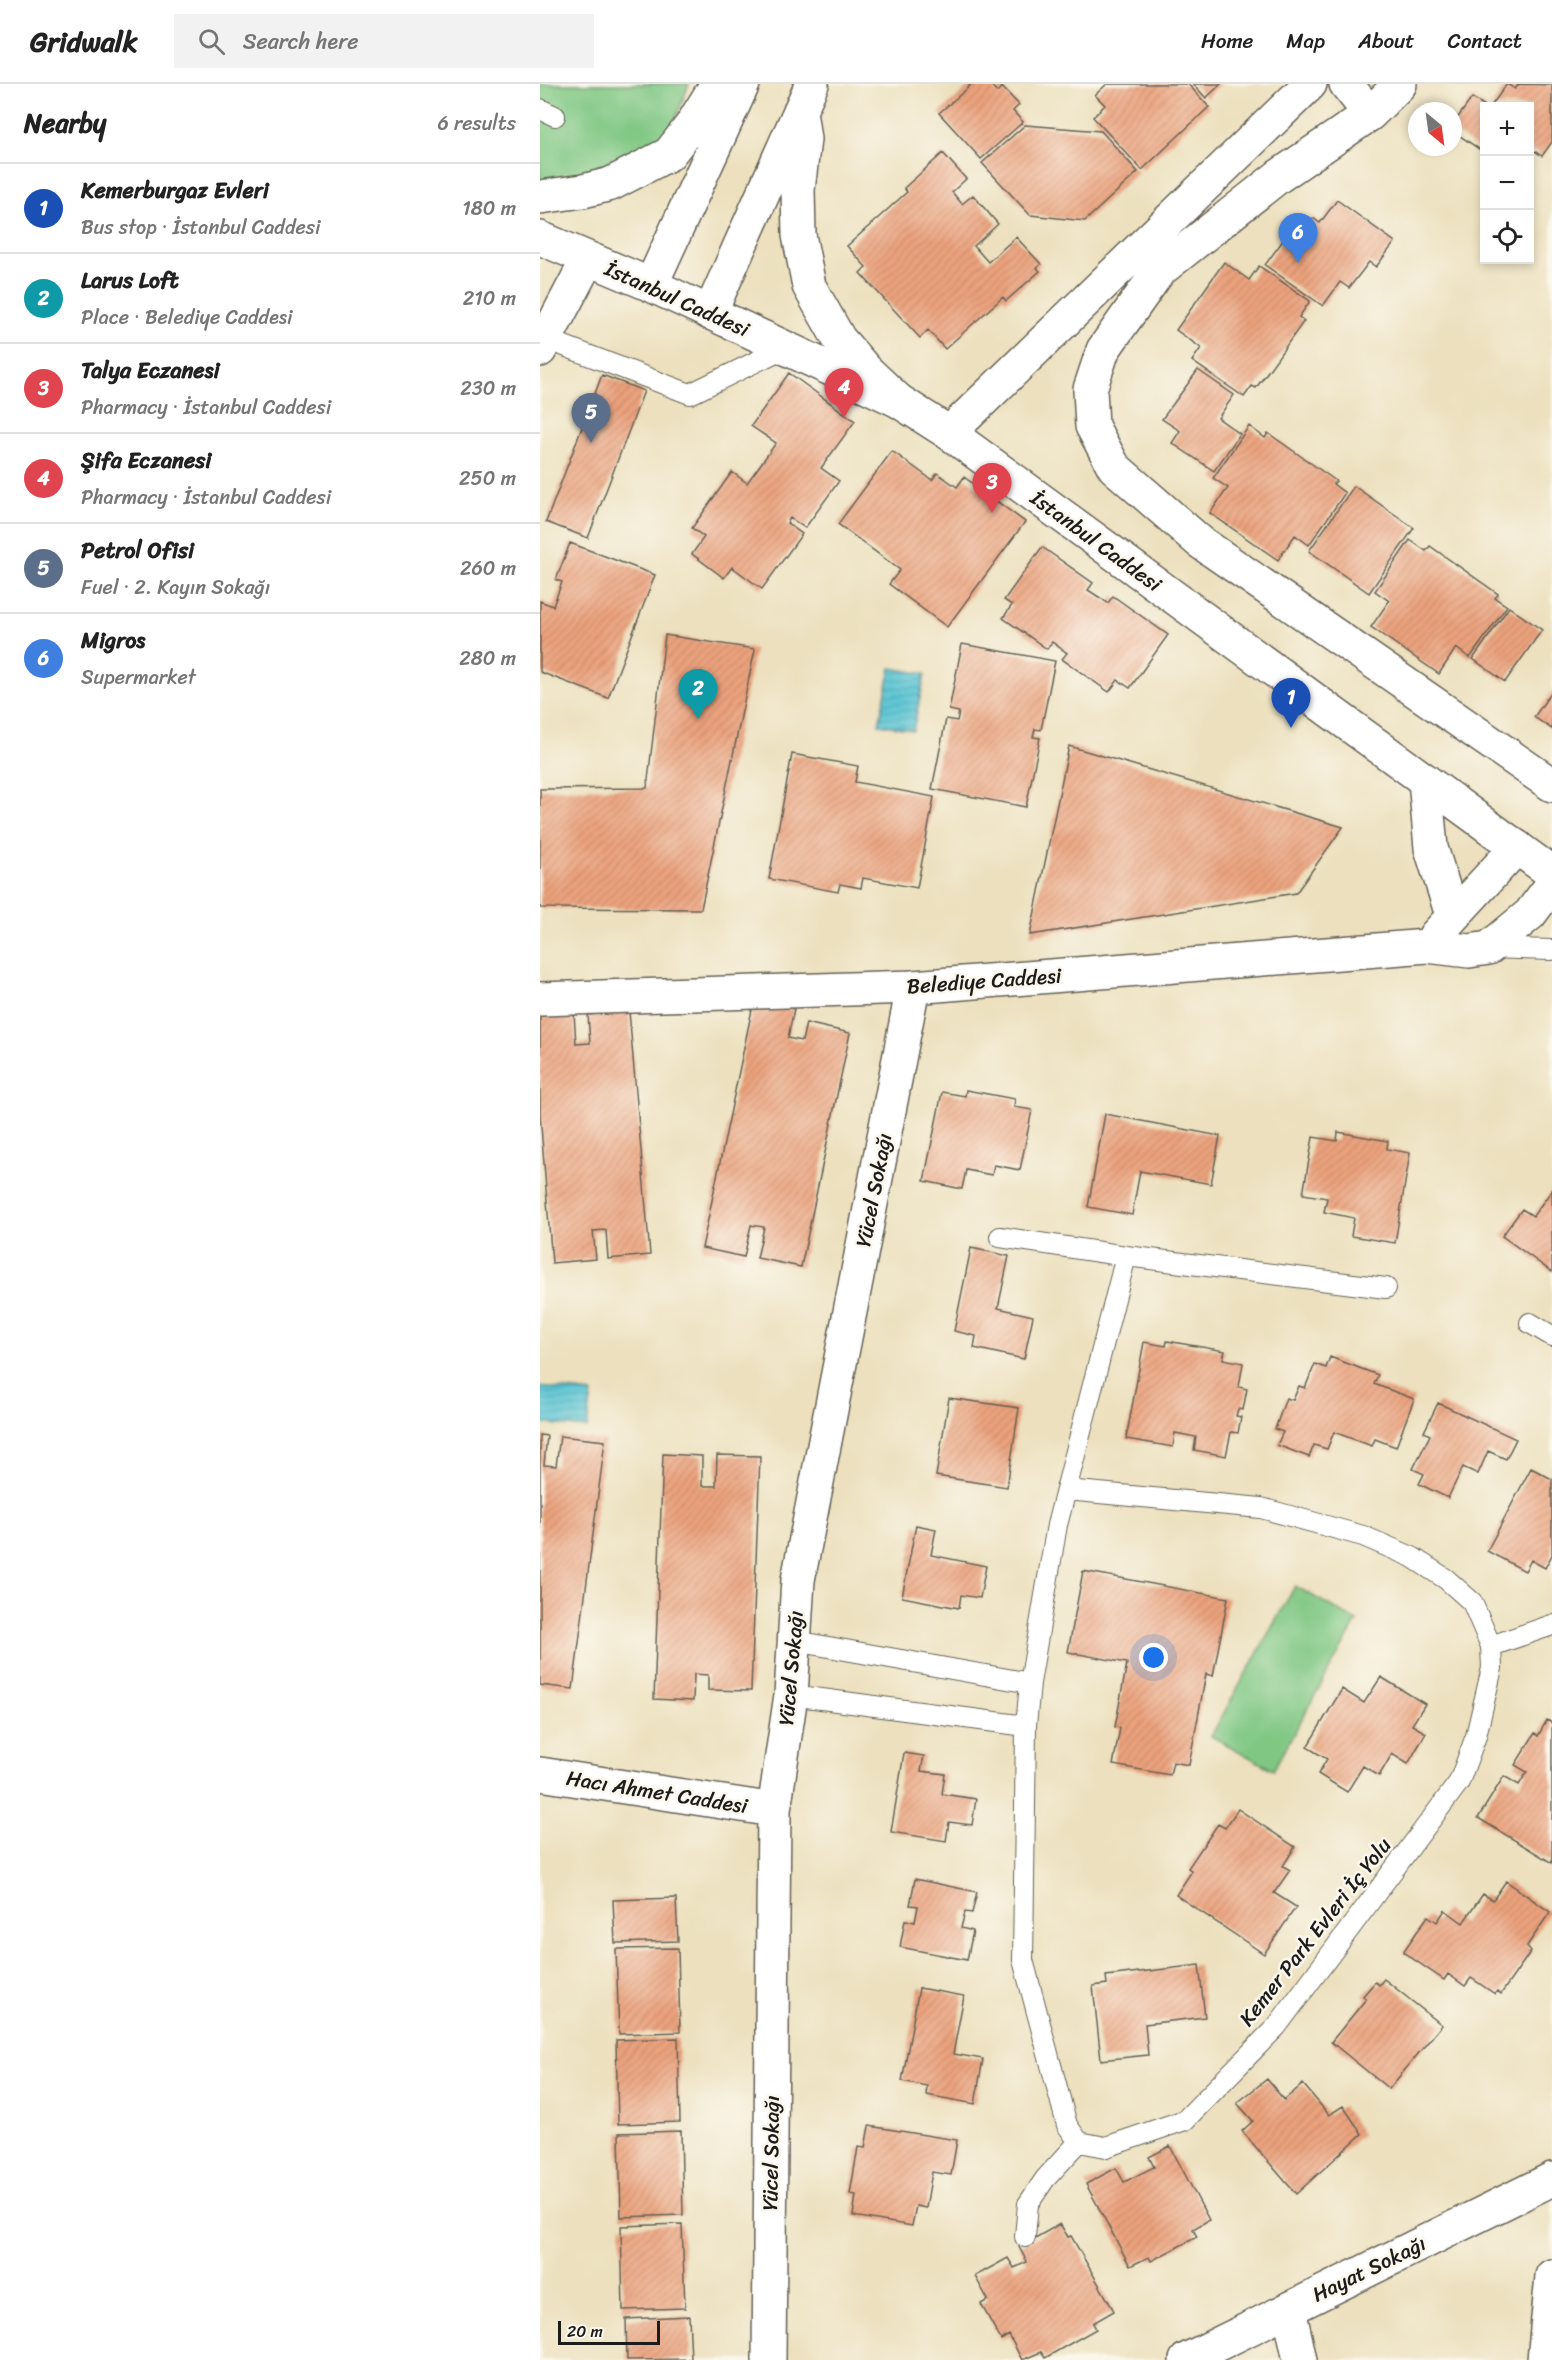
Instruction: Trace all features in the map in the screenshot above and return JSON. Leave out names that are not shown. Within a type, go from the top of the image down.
[{"type":"main road","points":[[540,197],[583,191],[611,184],[669,154],[717,84]]},
{"type":"main road","points":[[651,285],[742,84]]},
{"type":"main road","points":[[949,433],[1310,84]]},
{"type":"main road","points":[[1346,84],[1370,114]]},
{"type":"main road","points":[[1400,84],[1370,114],[1279,176],[1159,271],[1104,350],[1090,389],[1092,426],[1114,467],[1200,542],[1552,785]]},
{"type":"main road","points":[[710,313],[806,97]]},
{"type":"main road","points":[[806,97],[798,190],[799,235],[809,286],[839,339],[866,370],[899,401]]},
{"type":"main road","name":"İstanbul Caddesi","points":[[540,238],[651,285],[899,401],[949,433],[1552,873]]},
{"type":"main road","points":[[543,344],[588,259]]},
{"type":"main road","points":[[1425,780],[1431,848],[1452,915]]},
{"type":"main road","points":[[1427,946],[1452,915],[1517,847]]},
{"type":"main road","points":[[1489,948],[1530,914],[1552,885]]},
{"type":"main road","name":"Belediye Caddesi","points":[[540,999],[913,987],[1427,946],[1469,951],[1489,948]]},
{"type":"main road","name":"Yücel Sokağı","points":[[769,2360],[774,1810],[791,1695],[798,1580],[913,987]]},
{"type":"main road","name":"Hacı Ahmet Caddesi","points":[[540,1774],[774,1810]]},
{"type":"main road","name":"Hayat Sokağı","points":[[1186,2360],[1552,2179]]},
{"type":"main road","points":[[1544,2360],[1552,2276]]},
{"type":"main road","points":[[1289,2309],[1300,2360]]},
{"type":"lane","points":[[543,344],[690,394],[784,348]]},
{"type":"lane","points":[[1489,948],[1551,952]]},
{"type":"lane","points":[[1000,1237],[1126,1256],[1386,1288]]},
{"type":"lane","points":[[1025,2237],[1028,2204],[1045,2179],[1079,2142],[1067,2125],[1023,1960],[1026,1726],[1030,1683],[1057,1525],[1126,1256]]},
{"type":"lane","points":[[1530,1323],[1552,1336]]},
{"type":"lane","name":"Kemer Park Evleri İç Yolu","points":[[1066,1490],[1261,1508],[1363,1536],[1412,1557],[1446,1579],[1472,1602],[1491,1646],[1492,1668],[1478,1726],[1459,1782],[1277,2026],[1185,2120],[1106,2147],[1079,2142]]},
{"type":"lane","points":[[1491,1646],[1552,1625]]},
{"type":"lane","points":[[795,1641],[1030,1683]]},
{"type":"lane","points":[[791,1695],[1026,1726]]},
{"type":"green space","points":[[540,84],[689,84],[669,136],[554,186],[540,181]]},
{"type":"green space","points":[[1295,1586],[1357,1621],[1273,1770],[1211,1736]]},
{"type":"water","points":[[891,668],[925,674],[913,730],[879,724]]},
{"type":"water","points":[[540,1387],[592,1393],[587,1428],[540,1423]]},
{"type":"building","points":[[968,84],[990,84],[997,92],[1002,87],[1019,105],[1013,111],[1023,122],[981,159],[939,113],[970,86]]},
{"type":"building","points":[[1107,84],[1188,84],[1209,107],[1142,170],[1093,117],[1105,105],[1095,95]]},
{"type":"building","points":[[1193,84],[1221,84],[1206,98]]},
{"type":"building","points":[[1507,84],[1515,89],[1519,84],[1552,85],[1552,142],[1542,156],[1534,151],[1534,102],[1494,102]]},
{"type":"building","points":[[1472,98],[1480,103],[1480,150],[1462,137],[1462,112]]},
{"type":"building","points":[[1025,125],[1101,131],[1138,172],[1085,221],[1030,215],[982,163]]},
{"type":"building","points":[[943,153],[966,179],[952,192],[962,204],[973,195],[998,224],[974,246],[988,262],[1016,237],[1041,264],[1037,268],[1040,271],[1006,301],[1003,297],[945,349],[928,330],[920,338],[860,273],[866,267],[847,246],[907,192],[904,188]]},
{"type":"building","points":[[1337,200],[1395,242],[1376,267],[1369,262],[1349,288],[1340,282],[1323,306],[1265,265],[1284,239],[1293,245],[1313,218],[1320,223]]},
{"type":"building","points":[[1224,262],[1249,280],[1259,266],[1310,301],[1299,317],[1304,321],[1256,388],[1252,386],[1244,397],[1192,361],[1201,348],[1176,330]]},
{"type":"building","points":[[1198,370],[1234,395],[1218,418],[1240,434],[1214,471],[1172,443],[1180,431],[1162,419]]},
{"type":"building","points":[[789,373],[855,421],[821,468],[839,481],[805,528],[790,518],[787,523],[802,534],[762,589],[732,567],[724,578],[692,554],[704,537],[692,528],[732,472],[747,483],[776,443],[751,426]]},
{"type":"building","points":[[602,375],[644,391],[588,538],[546,522]]},
{"type":"building","points":[[1249,426],[1265,438],[1268,433],[1336,481],[1333,484],[1345,493],[1309,545],[1295,535],[1278,560],[1210,513],[1228,488],[1213,478]]},
{"type":"building","points":[[892,451],[932,480],[937,473],[957,487],[964,477],[1025,522],[947,627],[889,584],[900,570],[838,524]]},
{"type":"building","points":[[1354,486],[1414,528],[1369,593],[1309,551]]},
{"type":"building","points":[[1410,540],[1426,551],[1430,546],[1498,594],[1495,598],[1507,606],[1470,658],[1456,648],[1439,674],[1371,627],[1389,601],[1375,591]]},
{"type":"building","points":[[570,543],[655,575],[608,698],[540,672],[540,601],[553,606],[562,582],[556,580]]},
{"type":"building","points":[[1042,547],[1093,583],[1088,590],[1108,603],[1113,596],[1168,635],[1130,688],[1118,680],[1109,692],[1062,659],[1067,653],[1052,642],[1047,649],[1003,618],[1012,605],[1004,600]]},
{"type":"building","points":[[1509,607],[1542,630],[1505,682],[1473,659]]},
{"type":"building","points":[[665,635],[755,649],[701,909],[540,908],[540,789],[647,788]]},
{"type":"building","points":[[962,644],[1055,661],[1041,730],[1035,729],[1033,737],[1040,738],[1026,807],[932,789],[946,719],[957,721],[959,712],[949,710]]},
{"type":"building","points":[[1552,691],[1552,729],[1534,717]]},
{"type":"building","points":[[1069,746],[1343,827],[1296,893],[1030,935]]},
{"type":"building","points":[[792,754],[858,766],[855,782],[934,797],[917,888],[863,878],[861,888],[840,884],[838,892],[769,879]]},
{"type":"building","points":[[754,1000],[794,1009],[788,1038],[802,1041],[806,1023],[850,1033],[801,1267],[757,1258],[764,1227],[751,1225],[744,1257],[702,1248]]},
{"type":"building","points":[[629,1011],[650,1255],[608,1259],[606,1230],[593,1231],[596,1259],[552,1263],[540,1114],[540,1016],[574,1013],[576,1044],[590,1043],[588,1015]]},
{"type":"building","points":[[966,1090],[1015,1099],[1014,1107],[1032,1110],[1020,1170],[994,1165],[992,1175],[966,1170],[962,1189],[924,1181],[942,1092],[965,1096]]},
{"type":"building","points":[[1105,1114],[1220,1136],[1211,1184],[1140,1171],[1132,1215],[1088,1207]]},
{"type":"building","points":[[1338,1132],[1388,1141],[1387,1149],[1410,1153],[1395,1243],[1351,1236],[1354,1218],[1324,1212],[1327,1198],[1303,1194],[1313,1137],[1337,1141]]},
{"type":"building","points":[[1552,1190],[1552,1272],[1502,1236],[1522,1209],[1533,1216]]},
{"type":"building","points":[[971,1248],[1009,1256],[998,1308],[1033,1316],[1024,1359],[974,1348],[976,1336],[954,1331]]},
{"type":"building","points":[[1167,1341],[1225,1351],[1223,1359],[1243,1363],[1239,1387],[1247,1389],[1243,1410],[1238,1409],[1236,1416],[1241,1417],[1238,1433],[1231,1432],[1226,1456],[1194,1450],[1196,1437],[1175,1433],[1173,1447],[1126,1439],[1144,1342],[1166,1346]]},
{"type":"building","points":[[1330,1357],[1378,1375],[1374,1384],[1414,1399],[1396,1447],[1375,1439],[1372,1446],[1334,1432],[1327,1449],[1314,1445],[1309,1457],[1277,1445],[1283,1432],[1275,1429],[1286,1398],[1293,1400],[1299,1386],[1305,1388],[1315,1364],[1326,1368]]},
{"type":"building","points":[[949,1398],[1019,1408],[1007,1487],[936,1476]]},
{"type":"building","points":[[1438,1403],[1516,1439],[1506,1459],[1488,1451],[1478,1474],[1463,1467],[1448,1498],[1419,1484],[1424,1474],[1413,1469],[1430,1435],[1424,1432]]},
{"type":"building","points":[[540,1435],[547,1436],[544,1465],[556,1466],[560,1436],[605,1441],[573,1689],[540,1685]]},
{"type":"building","points":[[663,1454],[702,1456],[702,1486],[716,1486],[717,1455],[760,1456],[751,1691],[708,1690],[708,1675],[694,1674],[693,1701],[654,1699]]},
{"type":"building","points":[[1531,1468],[1552,1479],[1552,1555],[1545,1568],[1531,1560],[1525,1571],[1487,1551]]},
{"type":"building","points":[[916,1525],[936,1529],[931,1555],[986,1566],[980,1598],[961,1595],[959,1608],[902,1597]]},
{"type":"building","points":[[1083,1571],[1228,1598],[1213,1676],[1206,1674],[1189,1765],[1173,1762],[1170,1775],[1113,1765],[1120,1728],[1115,1727],[1127,1663],[1068,1652]]},
{"type":"building","points":[[1381,1677],[1425,1704],[1412,1725],[1426,1733],[1408,1764],[1392,1754],[1379,1776],[1363,1766],[1347,1792],[1318,1774],[1327,1759],[1307,1747],[1342,1689],[1364,1703]]},
{"type":"building","points":[[1547,1720],[1552,1723],[1552,1863],[1478,1818],[1504,1776],[1519,1785],[1527,1772],[1515,1765],[1535,1733],[1538,1736]]},
{"type":"building","points":[[904,1753],[924,1756],[921,1771],[945,1774],[942,1794],[976,1799],[972,1825],[949,1822],[946,1841],[891,1832]]},
{"type":"building","points":[[1238,1809],[1295,1847],[1283,1866],[1290,1870],[1274,1893],[1296,1907],[1264,1954],[1176,1895],[1192,1871],[1188,1868],[1218,1824],[1225,1828]]},
{"type":"building","points":[[915,1879],[977,1892],[972,1913],[965,1912],[961,1928],[973,1931],[967,1960],[900,1947],[905,1920],[915,1922],[918,1906],[910,1905]]},
{"type":"building","points":[[1506,1881],[1550,1912],[1527,1946],[1531,1951],[1501,1994],[1497,1991],[1495,1994],[1471,1978],[1465,1986],[1448,1974],[1444,1980],[1403,1952],[1428,1916],[1437,1922],[1445,1910],[1463,1923],[1483,1894],[1493,1900]]},
{"type":"building","points":[[676,1898],[678,1941],[615,1943],[613,1900]]},
{"type":"building","points":[[678,1948],[680,2032],[619,2034],[616,1949]]},
{"type":"building","points":[[1199,1965],[1205,2017],[1145,2024],[1148,2055],[1101,2060],[1093,1986],[1107,1984],[1106,1976]]},
{"type":"building","points":[[1384,1979],[1442,2025],[1389,2089],[1331,2042],[1366,1999],[1363,1996],[1375,1982],[1379,1985]]},
{"type":"building","points":[[919,1988],[964,1996],[953,2054],[983,2059],[975,2104],[926,2095],[927,2086],[902,2081]]},
{"type":"building","points":[[678,2038],[680,2122],[618,2124],[616,2040]]},
{"type":"building","points":[[1267,2079],[1284,2100],[1303,2084],[1329,2115],[1343,2106],[1362,2134],[1296,2194],[1242,2131],[1253,2121],[1237,2103]]},
{"type":"building","points":[[869,2126],[957,2140],[951,2175],[932,2172],[926,2208],[916,2206],[912,2226],[853,2216],[856,2195],[850,2194],[858,2147],[865,2148]]},
{"type":"building","points":[[681,2131],[683,2215],[621,2217],[619,2133]]},
{"type":"building","points":[[1170,2146],[1209,2220],[1193,2229],[1197,2237],[1151,2261],[1149,2257],[1130,2266],[1086,2184],[1116,2168],[1124,2182],[1154,2167],[1149,2157]]},
{"type":"building","points":[[682,2224],[685,2308],[623,2310],[621,2226]]},
{"type":"building","points":[[1060,2224],[1068,2237],[1071,2236],[1114,2311],[1093,2323],[1096,2329],[1045,2358],[1041,2352],[1022,2360],[1009,2335],[1001,2340],[981,2304],[988,2300],[975,2276],[1008,2258],[1014,2268],[1027,2262],[1019,2247]]},
{"type":"building","points":[[689,2316],[691,2359],[627,2360],[626,2319]]},
{"type":"place","name":"Migros","points":[[1298,263]]},
{"type":"place","name":"Şifa Eczanesi","points":[[844,418]]},
{"type":"place","name":"Petrol Ofisi","points":[[591,443]]},
{"type":"place","name":"Talya Eczanesi","points":[[992,513]]},
{"type":"place","name":"Larus Loft","points":[[698,719]]},
{"type":"place","name":"Kemerburgaz Evleri","points":[[1291,728]]}]
